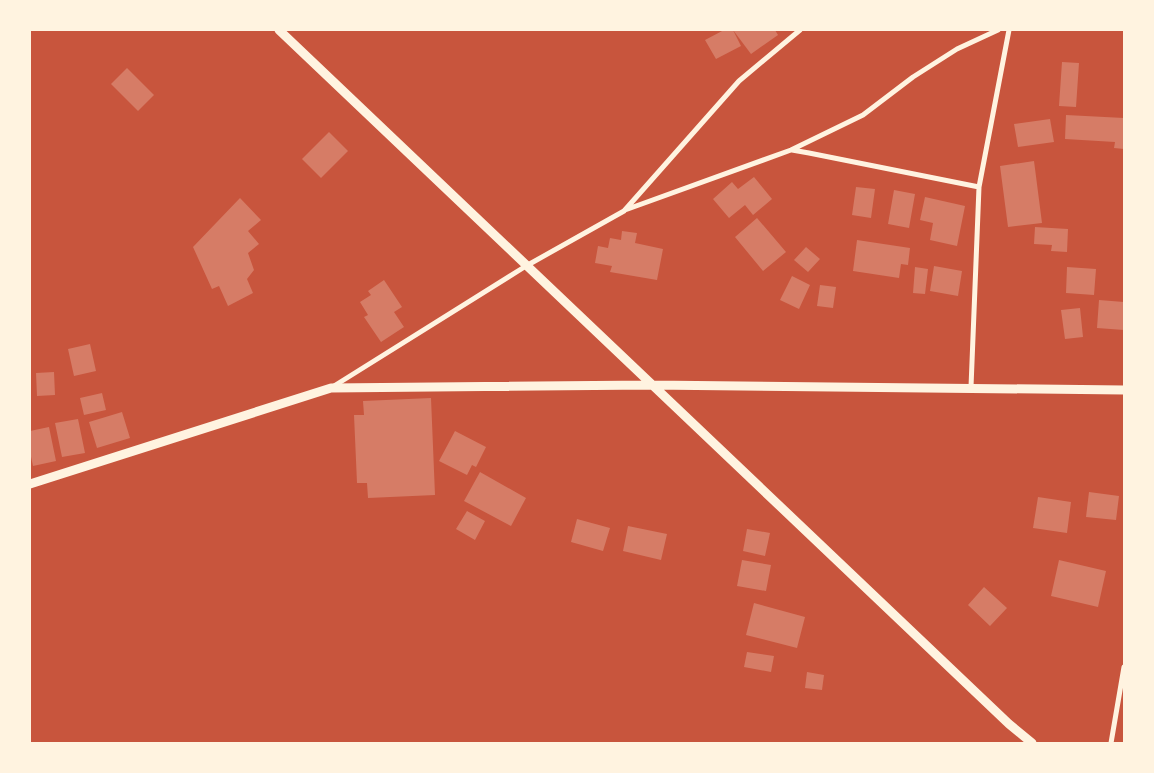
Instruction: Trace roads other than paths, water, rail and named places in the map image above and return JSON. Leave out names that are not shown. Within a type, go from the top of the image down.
[{"type":"street","points":[[279,30],[1009,724],[1032,743]]},
{"type":"street","points":[[624,211],[739,81],[800,30]]},
{"type":"street","points":[[30,484],[331,388],[526,266],[624,211],[791,150],[863,115],[913,77],[957,49],[998,30]]},
{"type":"street","points":[[971,388],[979,187],[1009,30]]},
{"type":"street","points":[[791,150],[979,187]]},
{"type":"street","points":[[331,388],[651,385],[1124,390]]},
{"type":"street","points":[[1111,743],[1124,667]]}]
